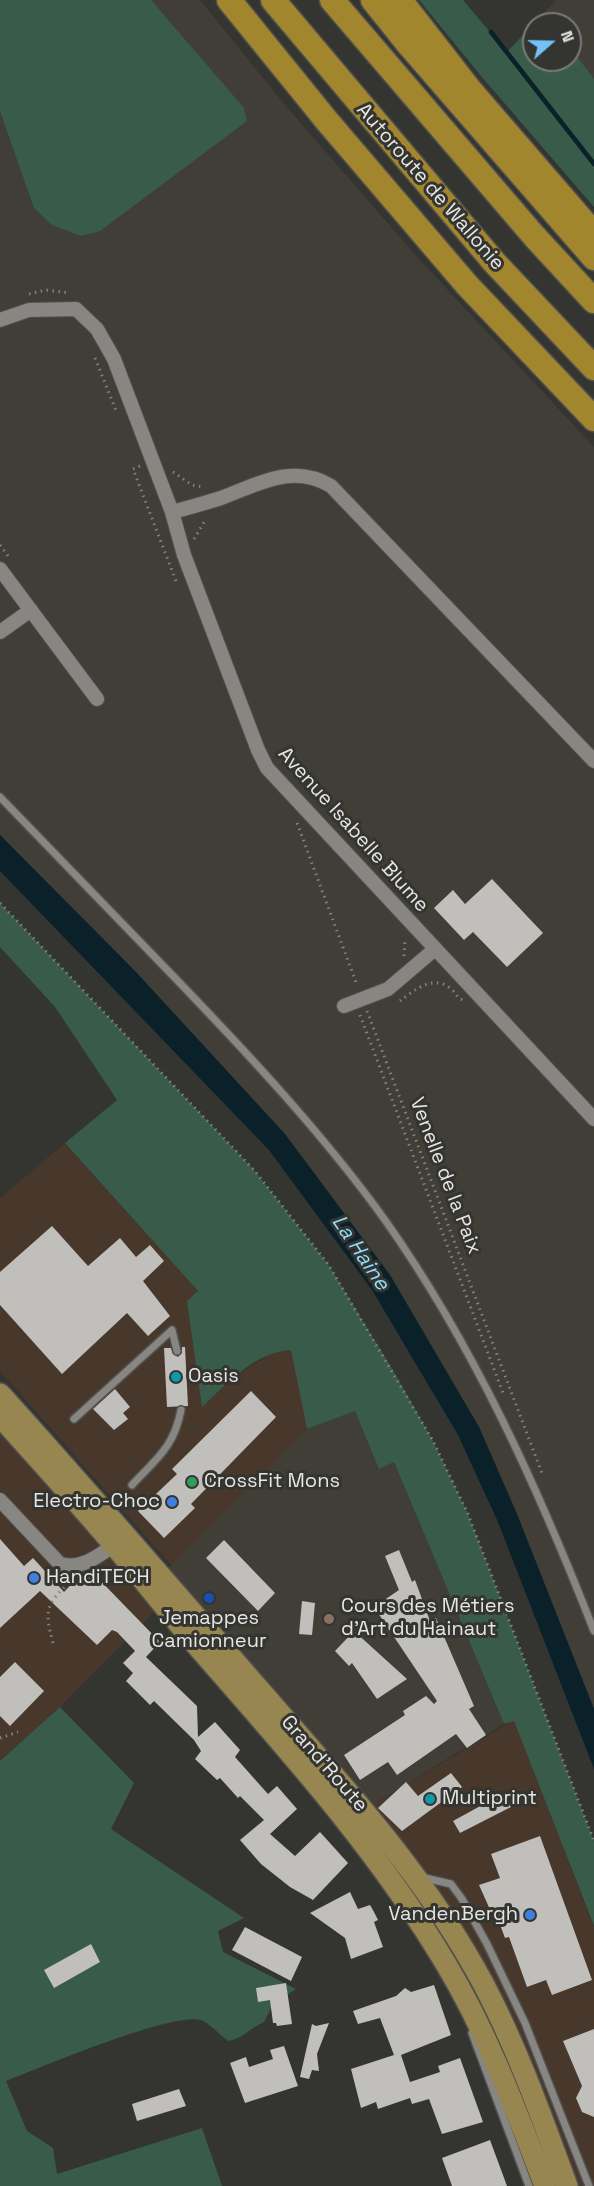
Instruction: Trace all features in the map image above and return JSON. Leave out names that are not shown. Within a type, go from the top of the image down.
[{"type":"highway","points":[[229,0],[327,121],[466,285],[594,419]]},
{"type":"highway","name":"Autoroute de Wallonie","points":[[273,0],[494,262],[594,368]]},
{"type":"highway","points":[[332,0],[510,209],[594,301]]},
{"type":"highway","points":[[373,0],[409,45],[594,258]]},
{"type":"highway","points":[[400,0],[470,90],[594,234]]},
{"type":"main road","name":"Grand'Route","points":[[0,1394],[162,1575],[356,1801],[415,1876],[478,1974],[524,2068],[584,2181]]},
{"type":"main road","name":"Grand'Route","points":[[0,1416],[114,1545],[363,1840],[418,1920],[456,1981],[503,2076],[544,2186]]},
{"type":"street","name":"Avenue Isabelle Blume","points":[[0,320],[29,310],[76,309],[97,329],[114,359],[172,512],[184,555],[262,760],[301,806],[594,1119]]},
{"type":"street","points":[[172,512],[281,475],[312,477],[331,486],[594,761]]},
{"type":"street","points":[[0,569],[97,699]]},
{"type":"street","points":[[0,632],[31,610]]},
{"type":"street","points":[[344,1006],[358,998],[388,989],[435,949]]},
{"type":"street","points":[[0,1500],[60,1564],[71,1567],[92,1561],[114,1545]]},
{"type":"lane","points":[[0,797],[240,1046],[315,1130],[384,1219],[425,1280],[488,1390],[549,1520],[594,1631]]},
{"type":"lane","points":[[74,1419],[172,1330],[177,1351]]},
{"type":"lane","points":[[132,1485],[177,1432],[181,1410]]},
{"type":"lane","points":[[456,1981],[474,2040],[529,2186]]},
{"type":"path","points":[[24,295],[46,291],[66,292],[78,297]]},
{"type":"path","points":[[92,351],[117,414]]},
{"type":"path","points":[[134,457],[179,573]]},
{"type":"path","points":[[169,468],[192,485],[210,488]]},
{"type":"path","points":[[194,546],[194,539],[203,521],[211,515]]},
{"type":"path","name":"Venelle de la Paix","points":[[294,814],[358,998],[368,1014],[544,1479]]},
{"type":"path","points":[[0,903],[239,1154],[328,1264],[428,1431],[468,1514],[594,1841]]},
{"type":"path","points":[[402,963],[406,951],[403,932]]},
{"type":"path","points":[[399,1001],[421,985],[439,983],[452,989],[458,998],[469,1002]]},
{"type":"path","points":[[358,998],[360,1017],[507,1404]]},
{"type":"path","points":[[354,1019],[379,1010]]},
{"type":"path","points":[[53,1643],[47,1620],[50,1603],[92,1561]]},
{"type":"path","points":[[0,1738],[18,1732]]},
{"type":"shaded area","points":[[0,0],[200,0],[285,105],[418,258],[594,447],[594,1709],[517,1514],[479,1427],[390,1275],[285,1134],[135,971],[0,835]]},
{"type":"shaded area","points":[[556,0],[594,0],[594,207],[507,52],[522,36],[522,72],[582,72],[582,12],[545,12]]},
{"type":"shaded area","points":[[65,1143],[198,1291],[202,1406],[238,1374],[276,1351],[292,1350],[307,1429],[172,1566],[0,1371],[0,1198]]},
{"type":"shaded area","name":"Cours des Métiers d'Art du Hainaut","points":[[355,1411],[379,1468],[394,1462],[504,1724],[364,1810],[162,1575],[307,1429]]},
{"type":"shaded area","points":[[0,1416],[162,1604],[60,1707],[0,1761]]},
{"type":"shaded area","points":[[514,1720],[594,1928],[594,2186],[556,2186],[511,2064],[479,1998],[364,1810]]},
{"type":"green space","points":[[0,0],[151,0],[244,108],[247,121],[100,231],[81,236],[52,225],[34,208],[0,111]]},
{"type":"green space","points":[[419,0],[463,0],[507,52],[522,36],[522,72],[582,72],[582,63],[594,79],[594,207]]},
{"type":"green space","points":[[0,903],[254,1170],[328,1264],[393,1370],[433,1441],[468,1514],[594,1841],[594,1926],[514,1721],[504,1724],[394,1462],[379,1469],[355,1411],[307,1429],[291,1350],[278,1352],[254,1363],[232,1379],[202,1407],[187,1301],[198,1291],[65,1143],[117,1100],[55,1007],[0,947]]},
{"type":"green space","points":[[60,1707],[134,1783],[111,1829],[244,1918],[218,1931],[223,1952],[296,1989],[273,2004],[264,2022],[233,2040],[228,2041],[203,2021],[189,2019],[139,2031],[6,2081],[27,2131],[53,2148],[57,2174],[202,2128],[222,2186],[0,2186],[0,1761]]},
{"type":"water","name":"La Haine","points":[[0,835],[135,971],[285,1134],[390,1275],[479,1427],[517,1514],[594,1709],[594,1769],[498,1522],[458,1435],[372,1290],[269,1150],[0,871]]},
{"type":"building","points":[[492,879],[543,933],[507,967],[473,932],[464,940],[434,908],[453,890],[465,904]]},
{"type":"building","points":[[52,1226],[88,1266],[120,1238],[136,1257],[150,1245],[164,1261],[143,1281],[170,1316],[148,1336],[127,1313],[62,1374],[0,1305],[0,1272]]},
{"type":"building","name":"Oasis","points":[[182,1347],[185,1347],[188,1406],[167,1407],[164,1348],[171,1348],[173,1354],[178,1357],[182,1353]]},
{"type":"building","points":[[115,1389],[130,1407],[123,1413],[128,1419],[114,1430],[93,1409]]},
{"type":"building","points":[[251,1391],[276,1417],[191,1504],[195,1508],[164,1538],[138,1511],[177,1474],[172,1469]]},
{"type":"building","points":[[0,1539],[24,1566],[33,1558],[64,1592],[82,1573],[90,1570],[160,1642],[146,1657],[197,1706],[198,1737],[215,1722],[240,1750],[235,1757],[268,1794],[277,1786],[297,1809],[270,1834],[295,1856],[320,1832],[348,1863],[313,1900],[290,1887],[261,1864],[240,1840],[264,1820],[240,1796],[238,1798],[220,1778],[217,1780],[195,1759],[201,1751],[194,1740],[154,1701],[150,1705],[126,1681],[133,1673],[123,1663],[135,1651],[117,1632],[112,1630],[97,1645],[40,1591],[0,1628]]},
{"type":"building","points":[[224,1540],[275,1593],[258,1611],[206,1558]]},
{"type":"building","points":[[399,1550],[412,1582],[415,1580],[430,1621],[436,1618],[474,1706],[469,1709],[486,1735],[467,1748],[456,1734],[397,1775],[388,1762],[360,1780],[344,1755],[405,1715],[403,1711],[426,1696],[434,1704],[437,1701],[374,1607],[399,1590],[385,1556]]},
{"type":"building","points":[[302,1601],[315,1603],[312,1635],[299,1634]]},
{"type":"building","points":[[354,1631],[407,1679],[377,1699],[352,1663],[349,1666],[335,1651]]},
{"type":"building","points":[[15,1662],[44,1691],[10,1726],[0,1716],[0,1677]]},
{"type":"building","name":"Multiprint","points":[[451,1773],[462,1787],[402,1831],[378,1808],[406,1782],[418,1796]]},
{"type":"building","points":[[504,1793],[511,1807],[460,1833],[453,1821]]},
{"type":"building","name":"VandenBergh","points":[[540,1836],[592,1980],[552,1995],[546,1980],[527,1987],[509,1937],[505,1938],[499,1922],[496,1923],[479,1885],[500,1878],[491,1854]]},
{"type":"building","points":[[350,1892],[358,1909],[370,1905],[378,1920],[374,1922],[383,1947],[351,1959],[345,1938],[310,1913]]},
{"type":"building","points":[[245,1927],[302,1957],[291,1981],[232,1950]]},
{"type":"building","points":[[91,1944],[100,1962],[54,1988],[44,1970]]},
{"type":"building","points":[[286,1983],[292,2024],[277,2026],[273,2023],[270,2000],[258,2002],[256,1988]]},
{"type":"building","points":[[434,1985],[451,2035],[401,2055],[410,2082],[440,2072],[438,2066],[460,2058],[483,2122],[442,2134],[429,2099],[412,2104],[410,2098],[378,2109],[376,2102],[361,2108],[351,2069],[394,2055],[380,2018],[358,2024],[353,2011],[396,1996],[405,1988],[411,1992]]},
{"type":"building","points":[[329,2023],[317,2054],[319,2071],[312,2070],[309,2079],[300,2077],[312,2024],[316,2026]]},
{"type":"building","points":[[594,2029],[594,2117],[582,2112],[576,2098],[582,2086],[563,2041]]},
{"type":"building","points":[[284,2046],[298,2086],[245,2103],[230,2063],[246,2057],[249,2067],[273,2059],[270,2050]]},
{"type":"building","points":[[179,2089],[186,2106],[137,2121],[132,2104]]},
{"type":"building","points":[[490,2140],[507,2186],[452,2186],[442,2158]]},
{"type":"waterway","points":[[491,32],[594,164]]},
{"type":"place","name":"Oasis","points":[[176,1377]]},
{"type":"place","name":"CrossFit Mons","points":[[192,1482]]},
{"type":"place","name":"Electro-Choc","points":[[172,1502]]},
{"type":"place","name":"HandiTECH","points":[[34,1578]]},
{"type":"place","name":"Jemappes Camionneur","points":[[209,1598]]},
{"type":"place","name":"Cours des Métiers d'Art du Hainaut","points":[[329,1619]]},
{"type":"place","name":"Multiprint","points":[[430,1799]]},
{"type":"place","name":"VandenBergh","points":[[530,1915]]}]
